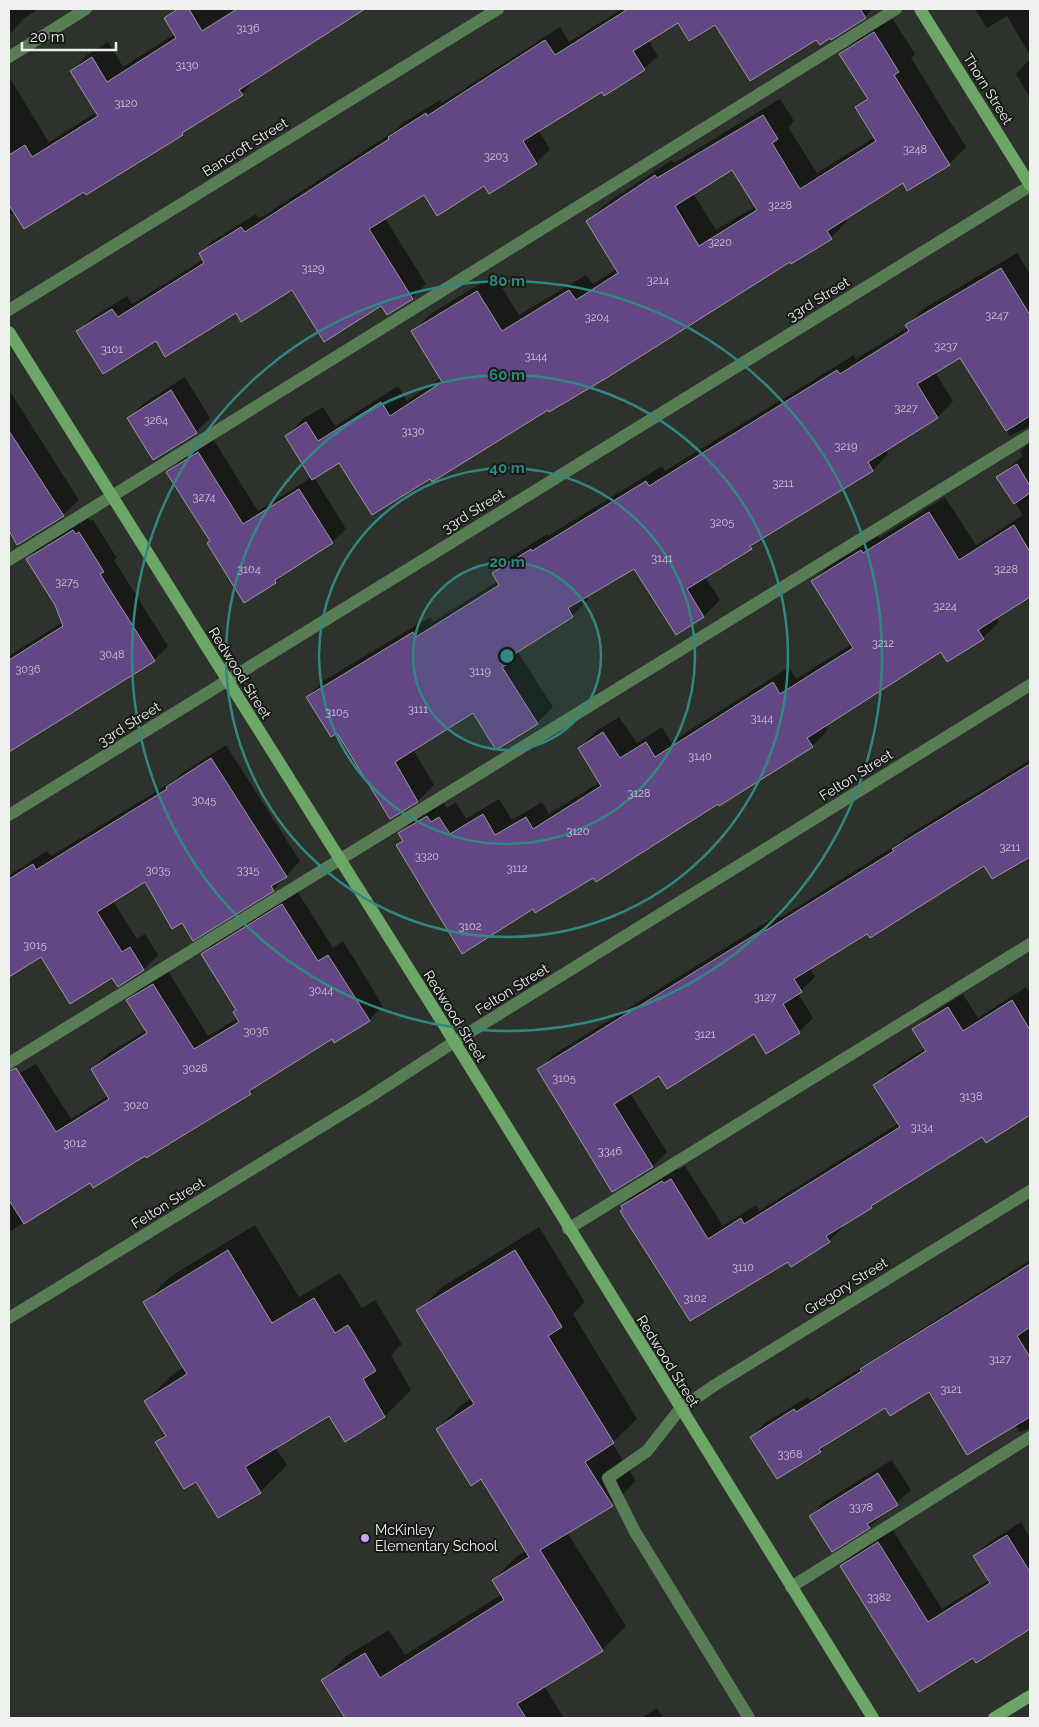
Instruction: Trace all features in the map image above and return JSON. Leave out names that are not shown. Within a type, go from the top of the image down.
[{"type":"street","points":[[9,57],[86,9]]},
{"type":"street","name":"Bancroft Street","points":[[9,310],[498,9]]},
{"type":"street","points":[[9,560],[896,9]]},
{"type":"street","name":"Thorn Street","points":[[920,9],[1030,185]]},
{"type":"street","name":"33rd Street","points":[[9,815],[1030,185]]},
{"type":"street","name":"Redwood Street","points":[[9,332],[454,1042],[872,1718]]},
{"type":"street","points":[[9,1063],[1030,435]]},
{"type":"street","name":"Felton Street","points":[[9,1318],[368,1098],[454,1042],[1030,685]]},
{"type":"street","points":[[568,1229],[1030,944]]},
{"type":"street","name":"Gregory Street","points":[[748,1718],[634,1530],[608,1478],[647,1452],[680,1409],[715,1385],[1030,1191]]},
{"type":"street","points":[[791,1587],[1030,1437]]},
{"type":"street","points":[[994,1718],[1030,1696]]},
{"type":"building","points":[[178,9],[189,9],[202,31],[237,9],[365,9],[239,90],[243,95],[182,133],[183,135],[86,195],[84,192],[24,229],[9,205],[9,155],[25,145],[32,157],[98,116],[70,71],[92,57],[107,82],[176,38],[164,18]]},
{"type":"building","points":[[628,9],[860,9],[866,18],[820,45],[816,40],[750,81],[715,25],[689,41],[678,23],[633,51],[645,70],[604,96],[602,92],[523,141],[537,164],[489,194],[484,186],[437,216],[424,195],[369,229],[413,299],[387,315],[381,306],[324,342],[292,290],[241,322],[236,313],[165,357],[156,341],[103,374],[76,331],[112,309],[118,317],[204,263],[199,253],[241,227],[245,232],[389,139],[388,137],[426,113],[427,116],[545,40],[555,55]]},
{"type":"building","points":[[874,32],[899,72],[894,75],[950,165],[907,191],[903,183],[827,231],[832,239],[791,264],[790,262],[608,377],[549,412],[548,410],[432,482],[430,479],[372,515],[339,463],[312,480],[285,436],[306,422],[318,441],[381,402],[390,416],[442,382],[411,331],[477,291],[502,331],[569,290],[576,300],[618,273],[586,221],[655,175],[657,178],[763,115],[778,139],[772,143],[800,189],[876,141],[855,107],[868,99],[839,54]],"holes":[[[732,170],[757,210],[699,246],[675,206]]]},
{"type":"building","points":[[1001,268],[1030,315],[1030,416],[1006,431],[960,358],[917,384],[938,418],[868,462],[873,471],[750,546],[752,549],[687,589],[704,617],[676,635],[634,569],[568,608],[573,617],[508,658],[511,662],[502,667],[538,724],[496,750],[473,713],[395,762],[418,802],[390,819],[337,733],[331,737],[306,697],[413,632],[416,637],[499,585],[492,573],[531,549],[532,551],[646,481],[649,486],[837,370],[840,374],[909,331],[905,325]]},
{"type":"building","points":[[171,390],[197,433],[153,460],[127,418]]},
{"type":"building","points":[[9,431],[64,516],[17,545],[9,531]]},
{"type":"building","points":[[198,452],[243,524],[299,489],[333,543],[275,580],[276,583],[244,603],[207,543],[210,541],[166,472]]},
{"type":"building","points":[[1017,464],[1030,486],[1030,493],[1014,504],[996,477]]},
{"type":"building","points":[[929,512],[959,560],[1014,525],[1030,552],[1030,597],[978,630],[984,639],[947,662],[941,652],[807,738],[813,747],[719,806],[718,804],[596,882],[593,878],[535,913],[533,909],[462,954],[396,845],[403,841],[398,833],[427,816],[431,822],[439,817],[450,834],[483,814],[495,835],[526,817],[533,829],[601,786],[578,748],[603,732],[620,758],[646,742],[655,757],[773,682],[780,694],[853,648],[811,581],[861,550],[863,553]]},
{"type":"building","points":[[73,530],[76,534],[79,532],[104,572],[100,574],[155,661],[9,752],[9,660],[63,626],[55,605],[26,559]]},
{"type":"building","points":[[211,758],[287,877],[271,886],[274,891],[193,941],[182,923],[172,929],[145,882],[97,912],[122,952],[130,947],[144,970],[118,987],[112,978],[70,1004],[41,957],[9,977],[9,879],[33,864],[36,870],[167,789],[166,787]]},
{"type":"building","points":[[1030,764],[1030,857],[992,879],[984,866],[870,938],[867,934],[794,979],[802,992],[783,1004],[800,1033],[766,1054],[754,1034],[667,1089],[659,1076],[614,1104],[653,1167],[612,1192],[537,1069],[764,929],[765,931],[894,851],[892,849]]},
{"type":"building","points":[[282,904],[318,961],[328,955],[370,1021],[334,1043],[332,1039],[249,1091],[251,1094],[146,1158],[145,1156],[93,1188],[90,1183],[24,1224],[9,1200],[9,1071],[16,1068],[56,1132],[109,1099],[91,1069],[147,1033],[126,1000],[153,984],[194,1049],[239,1022],[233,1012],[236,1010],[201,954]]},
{"type":"building","points":[[1012,1000],[1030,1030],[1030,1115],[986,1143],[982,1137],[871,1206],[872,1208],[826,1236],[830,1242],[791,1267],[788,1262],[690,1321],[620,1211],[623,1209],[621,1206],[662,1181],[664,1183],[671,1179],[708,1239],[741,1218],[744,1224],[900,1127],[873,1085],[926,1051],[912,1029],[948,1007],[963,1031]]},
{"type":"building","points":[[228,1250],[272,1323],[314,1298],[335,1333],[348,1325],[376,1371],[363,1379],[385,1417],[345,1442],[329,1416],[245,1467],[261,1493],[218,1518],[196,1482],[184,1489],[155,1442],[166,1436],[144,1401],[187,1374],[143,1302]]},
{"type":"building","points":[[515,1250],[562,1327],[548,1336],[614,1443],[585,1462],[613,1506],[540,1550],[603,1651],[517,1704],[526,1718],[345,1718],[321,1680],[365,1653],[380,1678],[504,1600],[492,1580],[529,1557],[481,1479],[471,1486],[436,1429],[474,1404],[416,1310]]},
{"type":"building","points":[[1030,1264],[1030,1327],[1017,1336],[1030,1357],[1030,1417],[967,1455],[929,1392],[890,1416],[885,1408],[819,1449],[821,1452],[777,1479],[750,1437],[794,1409],[796,1412],[862,1371],[860,1369]]},
{"type":"building","points":[[878,1473],[898,1505],[867,1524],[870,1528],[832,1552],[809,1516]]},
{"type":"building","points":[[1007,1535],[1030,1572],[1030,1629],[976,1663],[973,1658],[919,1692],[840,1566],[878,1542],[928,1622],[990,1583],[973,1556]]},
{"type":"place","name":"McKinley Elementary School","points":[[365,1538]]}]
